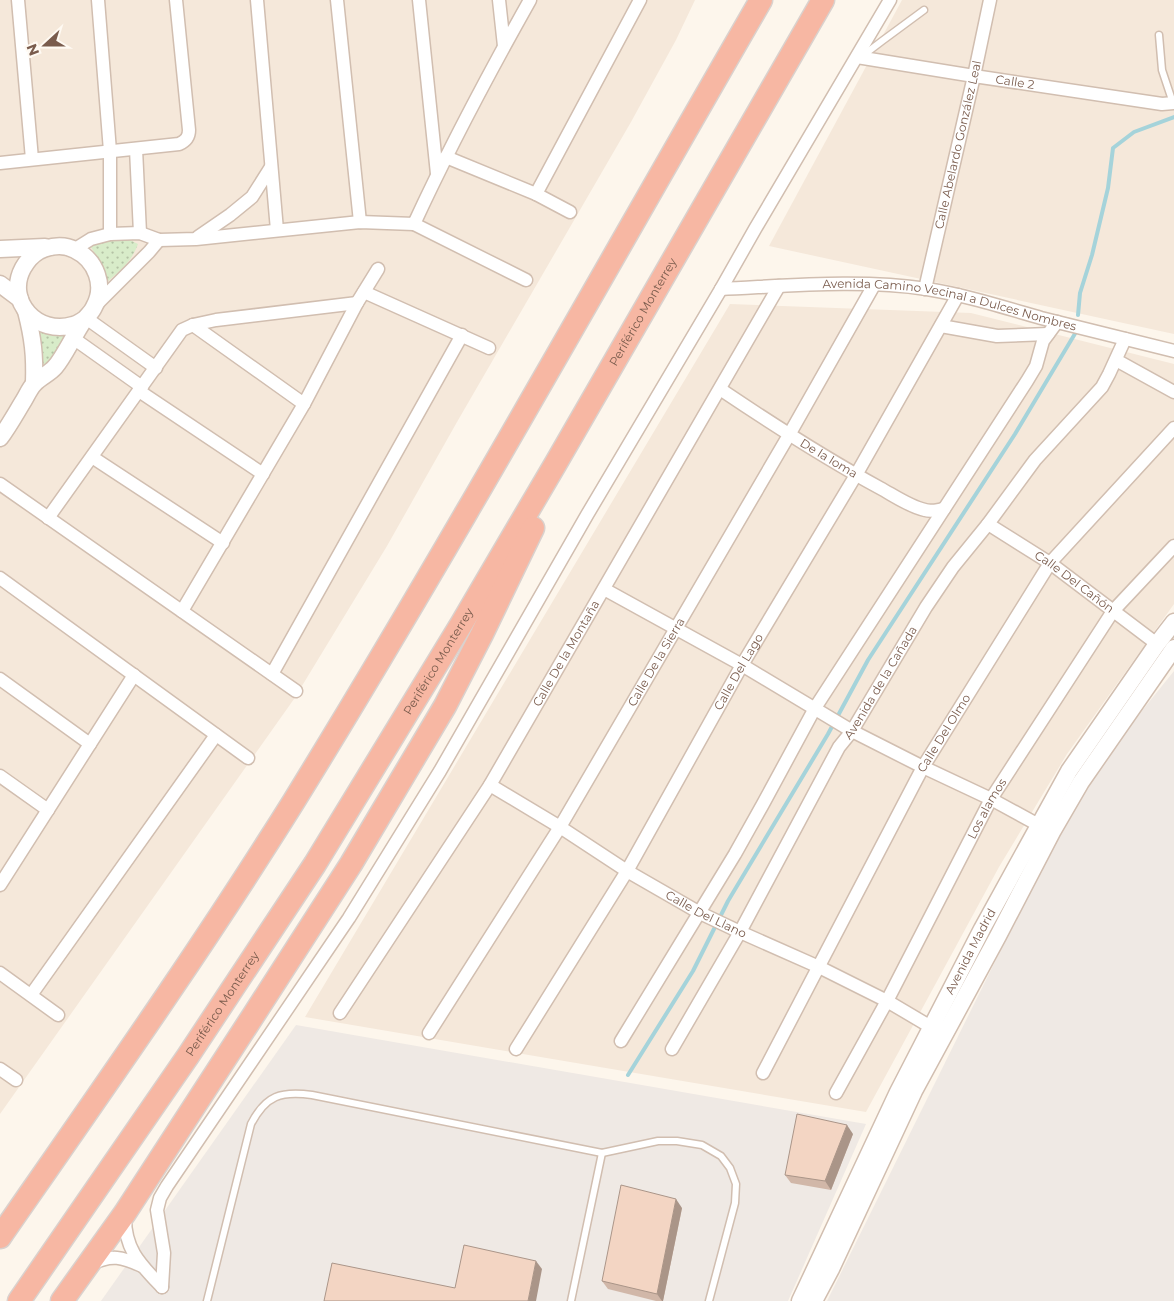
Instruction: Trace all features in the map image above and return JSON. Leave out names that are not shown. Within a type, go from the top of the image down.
[{"type":"highway","points":[[0,1237],[221,916],[293,802],[434,567],[761,0]]},
{"type":"highway","name":"Periférico Monterrey","points":[[19,1301],[188,1056],[315,864],[462,623],[823,0]]},
{"type":"highway","points":[[62,1301],[125,1213],[254,1016],[351,864],[445,706],[548,494],[554,477],[556,463]]},
{"type":"street","points":[[18,0],[32,159]]},
{"type":"street","points":[[98,0],[110,151],[110,234]]},
{"type":"street","points":[[0,163],[179,144],[185,140],[189,134],[176,0]]},
{"type":"street","points":[[257,0],[277,230]]},
{"type":"street","points":[[337,0],[360,222]]},
{"type":"street","points":[[419,0],[437,174]]},
{"type":"street","points":[[499,0],[504,46]]},
{"type":"street","points":[[414,224],[446,156],[530,0]]},
{"type":"street","points":[[536,194],[640,0]]},
{"type":"street","points":[[125,1213],[126,1236],[133,1252],[142,1266],[162,1287],[164,1253],[158,1210],[160,1198],[166,1186],[349,918],[440,772],[587,515],[755,229],[859,57],[890,0]]},
{"type":"street","name":"Calle Abelardo González Leal","points":[[925,289],[990,0]]},
{"type":"street","name":"Calle 2","points":[[859,57],[1162,104],[1174,103]]},
{"type":"street","points":[[136,149],[140,233]]},
{"type":"street","points":[[446,156],[536,194],[570,212]]},
{"type":"street","points":[[196,239],[252,197],[272,167]]},
{"type":"street","points":[[75,249],[91,239],[110,234],[140,233],[159,240],[196,239],[360,222],[414,224],[526,280]]},
{"type":"street","points":[[0,284],[23,305],[36,321],[48,326],[61,328],[74,325],[90,313],[159,240]]},
{"type":"street","points":[[0,249],[63,246],[75,249],[87,258],[95,268],[99,281],[99,295],[90,313],[55,367],[34,383],[0,438]]},
{"type":"street","points":[[34,383],[35,359],[32,334],[18,286],[20,273],[27,261],[37,252],[50,247]]},
{"type":"street","points":[[182,611],[304,404],[378,269]]},
{"type":"street","name":"Avenida Camino Vecinal a Dulces Nombres","points":[[721,289],[847,284],[925,289],[958,295],[1174,351]]},
{"type":"street","name":"Calle De la Sierra","points":[[429,1033],[560,827],[789,435],[874,285]]},
{"type":"street","name":"Calle De la Montaña","points":[[340,1013],[490,785],[780,286]]},
{"type":"street","name":"Calle Del Lago","points":[[516,1049],[628,871],[742,665],[856,475],[958,295]]},
{"type":"street","points":[[48,518],[182,330],[193,325],[361,297],[489,348]]},
{"type":"street","points":[[90,313],[156,368]]},
{"type":"street","points":[[621,1041],[703,915],[763,804],[818,710],[944,509],[1028,381],[1036,366],[1044,340],[1058,322]]},
{"type":"street","points":[[193,325],[304,404]]},
{"type":"street","points":[[941,326],[998,336],[1048,334]]},
{"type":"street","points":[[272,674],[462,336]]},
{"type":"street","points":[[73,338],[140,389],[263,474]]},
{"type":"street","name":"Avenida de la Cañada","points":[[672,1050],[740,932],[848,729],[953,567],[988,524],[1035,460],[1102,387],[1110,374],[1124,339]]},
{"type":"street","points":[[1116,360],[1174,392]]},
{"type":"street","name":"De la loma","points":[[720,389],[789,435],[856,475],[923,510],[944,509]]},
{"type":"street","name":"Calle Del Olmo","points":[[763,1073],[922,767],[1050,563],[1174,428]]},
{"type":"street","points":[[92,457],[223,543]]},
{"type":"street","points":[[0,484],[296,691]]},
{"type":"street","name":"Calle Del Cañón","points":[[988,524],[1050,563],[1157,644]]},
{"type":"street","name":"Los alamos","points":[[836,1093],[887,1001],[991,799],[1113,611],[1174,546]]},
{"type":"street","points":[[0,578],[248,758]]},
{"type":"street","points":[[604,589],[742,665],[848,729],[1046,828]]},
{"type":"street","name":"Avenida Madrid","points":[[814,1301],[831,1269],[914,1091],[998,936],[1069,771],[1174,622]]},
{"type":"street","name":"Avenida Madrid","points":[[800,1301],[898,1092],[982,929],[1046,828],[1081,782],[1174,648]]},
{"type":"street","points":[[1,880],[134,675]]},
{"type":"street","points":[[0,679],[90,744]]},
{"type":"street","points":[[31,995],[216,734]]},
{"type":"street","points":[[0,776],[48,810]]},
{"type":"street","name":"Calle Del Llano","points":[[490,785],[628,871],[703,915],[818,967],[887,1001],[931,1026]]},
{"type":"street","points":[[0,973],[58,1015]]},
{"type":"street","points":[[0,1069],[16,1080]]},
{"type":"street","points":[[89,1265],[107,1258],[117,1257],[128,1259],[142,1266]]},
{"type":"lane","points":[[859,57],[924,10]]},
{"type":"lane","points":[[1159,35],[1162,70],[1174,103]]},
{"type":"lane","points":[[207,1301],[251,1124],[258,1112],[268,1101],[282,1094],[295,1093],[312,1094],[602,1153],[658,1141],[678,1141],[702,1145],[721,1156],[730,1168],[736,1184],[735,1203],[709,1301]]},
{"type":"lane","points":[[571,1301],[602,1153]]},
{"type":"shaded area","points":[[0,0],[695,0],[676,40],[631,122],[387,546],[294,699],[0,1114]]},
{"type":"shaded area","points":[[902,0],[1174,0],[1174,334],[769,246]]},
{"type":"shaded area","points":[[730,304],[971,313],[1174,364],[1174,604],[1067,754],[999,867],[866,1112],[305,1017]]},
{"type":"shaded area","points":[[1174,671],[1174,1301],[827,1301],[1083,784]]},
{"type":"shaded area","points":[[296,1025],[866,1124],[788,1301],[101,1301]]},
{"type":"green space","points":[[126,238],[138,244],[136,250],[125,265],[107,282],[99,260],[89,244]]},
{"type":"green space","points":[[37,325],[69,331],[58,355],[46,365],[41,363]]},
{"type":"building","points":[[797,1114],[847,1125],[825,1181],[785,1175]]},
{"type":"building","points":[[621,1185],[676,1199],[657,1294],[602,1281]]},
{"type":"building","points":[[464,1245],[536,1261],[528,1301],[324,1301],[332,1263],[455,1288]]},
{"type":"waterway","points":[[1078,315],[1080,293],[1092,255],[1108,188],[1113,148],[1134,132],[1174,117]]},
{"type":"waterway","points":[[628,1075],[693,971],[728,901],[828,734],[868,660],[1015,434],[1076,332]]}]
